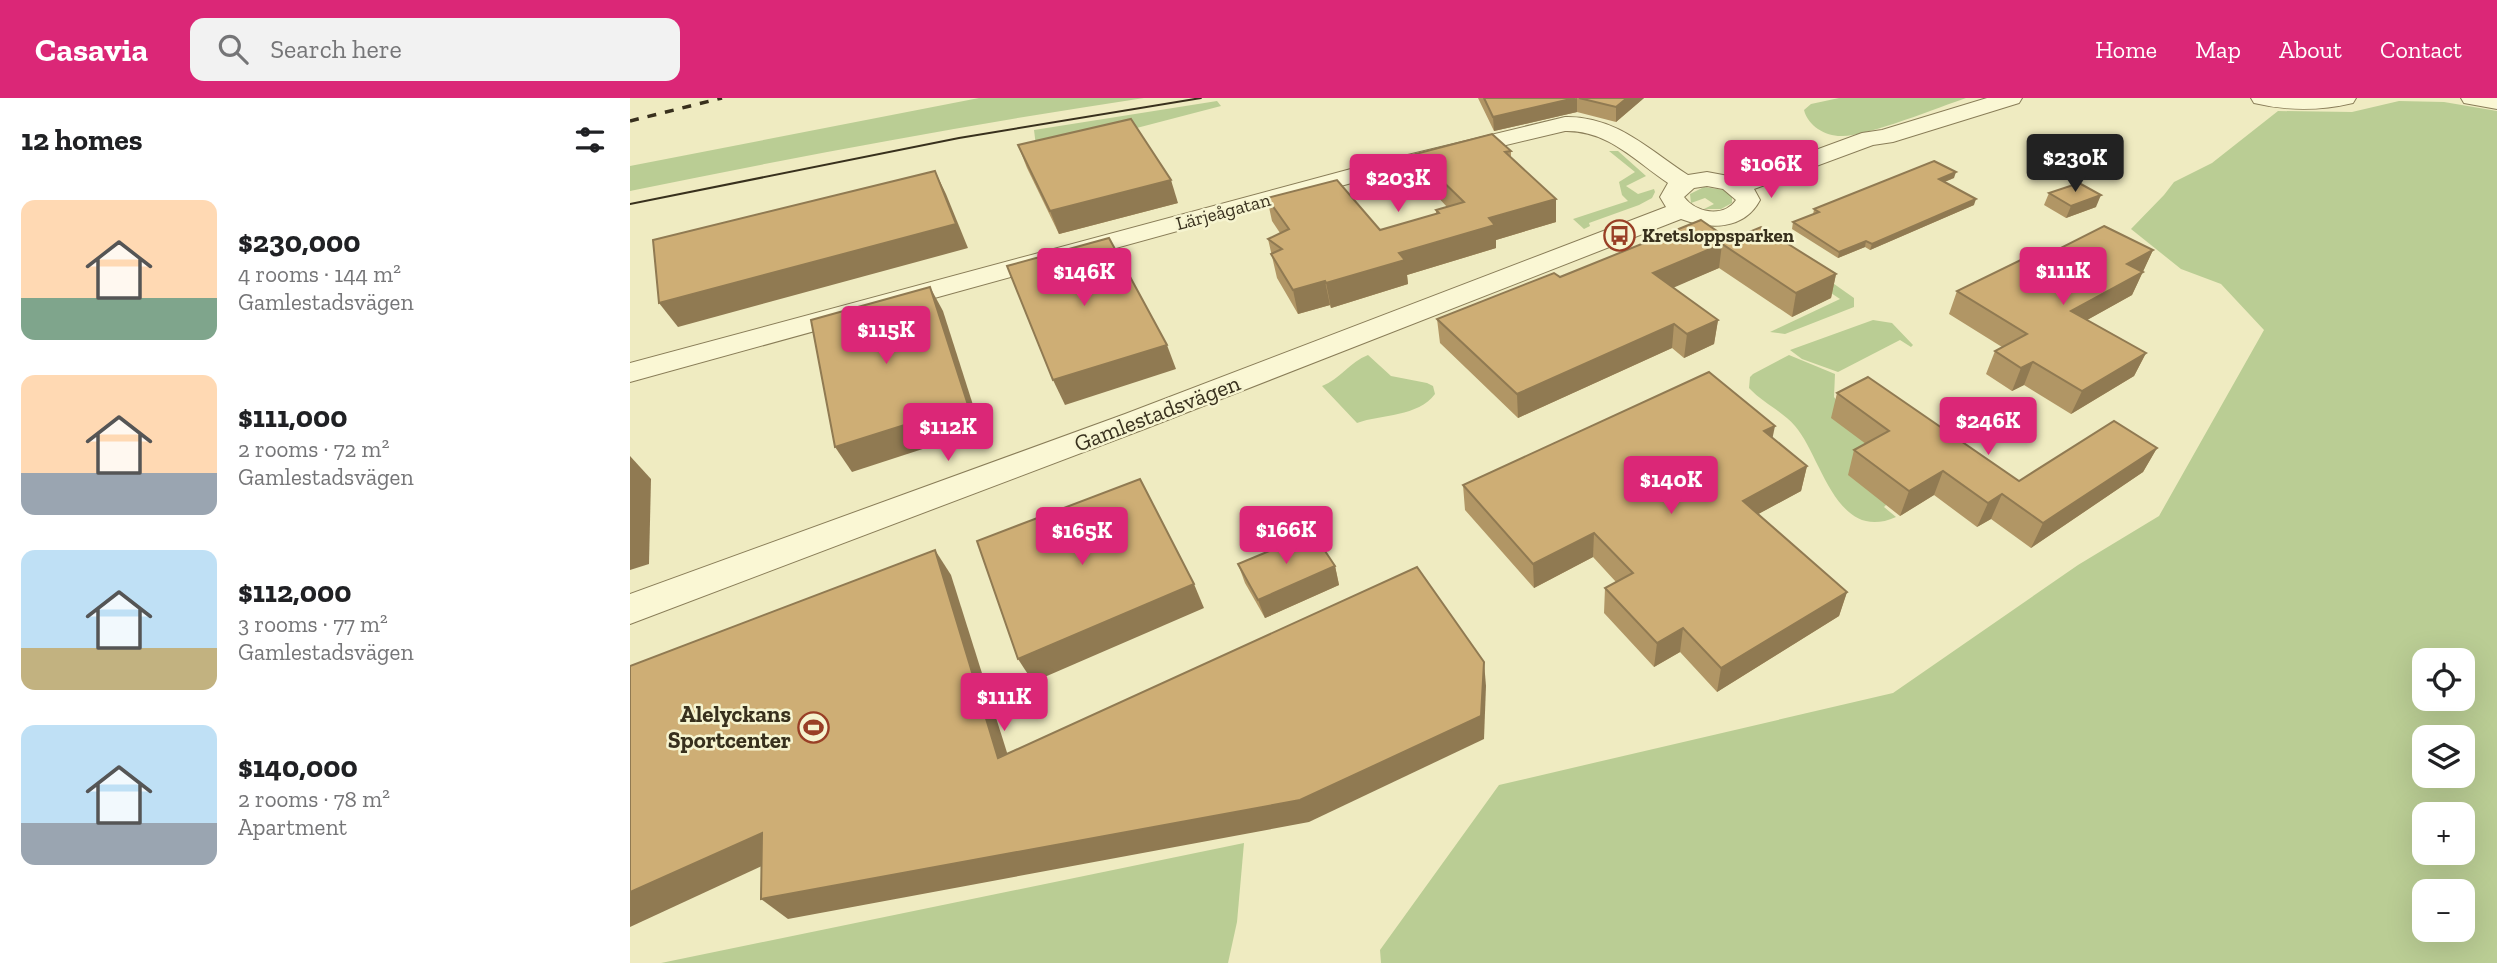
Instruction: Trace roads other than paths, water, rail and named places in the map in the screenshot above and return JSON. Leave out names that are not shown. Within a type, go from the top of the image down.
[{"type":"street","points":[[1870,138],[1876,131],[1983,98]]},
{"type":"street","points":[[1683,197],[1709,218],[1733,215],[1743,210],[1748,202],[1746,194],[1738,187],[1870,138],[1885,137],[1952,114],[2011,98]]},
{"type":"street","points":[[2262,98],[2300,104],[2345,98]]},
{"type":"street","points":[[2472,98],[2497,103]]},
{"type":"street","name":"Lärjeågatan","points":[[630,373],[1370,171],[1565,124],[1581,123],[1600,127],[1683,197]]},
{"type":"street","name":"Gamlestadsvägen","points":[[630,609],[1136,421],[1683,197],[1712,179],[1738,187]]},
{"type":"tram line","points":[[630,204],[959,138],[1201,98]]},
{"type":"railway","points":[[630,121],[722,98]]},
{"type":"place","name":"Kretsloppsparken","points":[[1619,235]]},
{"type":"place","name":"Alelyckans Sportcenter","points":[[814,727]]}]
